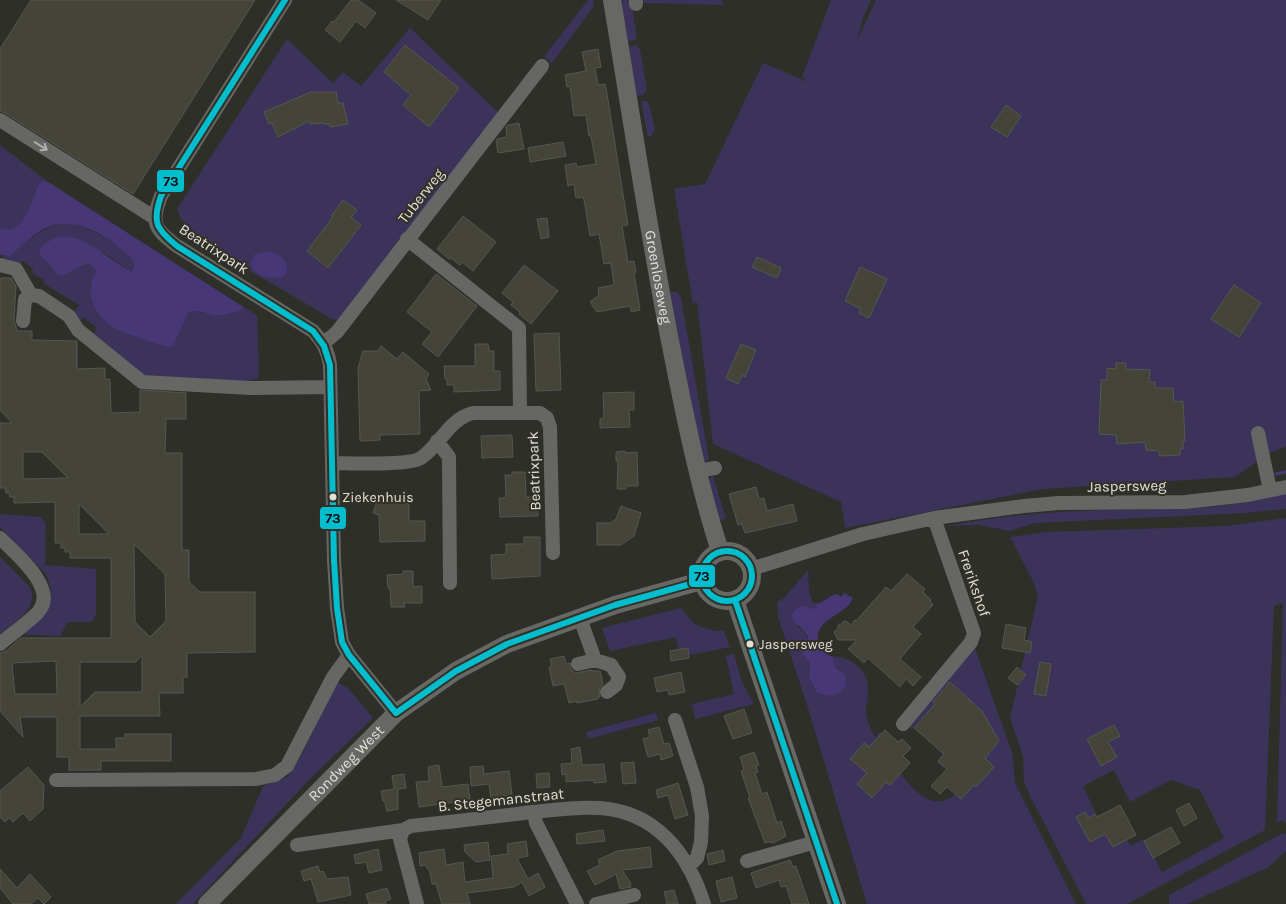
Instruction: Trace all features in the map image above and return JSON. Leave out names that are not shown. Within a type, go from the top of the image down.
[{"type":"main road","name":"Groenloseweg","points":[[612,0],[661,292],[697,471],[720,551]]},
{"type":"main road","points":[[720,551],[730,551],[739,554],[747,560],[751,569],[752,579],[749,588],[735,600],[724,601],[714,598],[701,581],[705,562],[712,555],[720,551]]},
{"type":"main road","name":"Rondweg West","points":[[208,904],[396,713],[456,671],[506,644],[616,605],[701,581]]},
{"type":"main road","points":[[735,600],[837,904]]},
{"type":"street","points":[[0,120],[155,218],[161,196],[285,0]]},
{"type":"street","name":"Tuberweg","points":[[324,343],[337,332],[542,66]]},
{"type":"street","name":"Beatrixpark","points":[[155,218],[162,234],[177,246],[313,331],[324,343]]},
{"type":"street","name":"Beatrixpark","points":[[407,239],[519,328],[520,413]]},
{"type":"street","points":[[0,265],[16,269],[31,295]]},
{"type":"street","points":[[23,321],[25,299],[31,295],[40,296],[69,316],[78,330],[142,382],[251,388],[266,381],[284,381],[302,388],[330,387]]},
{"type":"street","points":[[324,343],[329,356],[337,608],[342,642],[349,655],[396,713]]},
{"type":"street","name":"Beatrixpark","points":[[332,462],[412,462],[420,459],[464,416],[474,413],[540,413],[547,418],[550,427],[554,553]]},
{"type":"street","points":[[1258,433],[1270,490]]},
{"type":"street","points":[[437,441],[449,457],[450,583]]},
{"type":"street","points":[[697,471],[715,468]]},
{"type":"street","name":"Jaspersweg","points":[[751,569],[863,534],[934,518],[1024,506],[1185,502],[1248,495],[1286,487]]},
{"type":"street","name":"Frerikshof","points":[[903,724],[971,642],[974,633],[934,518]]},
{"type":"street","points":[[0,538],[38,578],[44,597],[40,610],[0,644]]},
{"type":"street","points":[[580,618],[595,660]]},
{"type":"street","points":[[56,780],[252,779],[275,775],[287,766],[331,679],[349,655]]},
{"type":"street","points":[[578,664],[595,660],[612,665],[619,677],[616,686],[607,692]]},
{"type":"street","points":[[675,720],[697,788],[702,816],[701,842],[696,858],[688,867]]},
{"type":"street","name":"B. Stegemanstraat","points":[[297,845],[403,830],[411,826],[534,812],[599,808],[628,814],[656,828],[675,847],[688,867],[704,904]]},
{"type":"street","points":[[534,812],[536,823],[577,904]]},
{"type":"street","points":[[403,830],[400,839],[417,904]]},
{"type":"street","points":[[747,861],[816,842]]},
{"type":"street","points":[[596,904],[634,895]]},
{"type":"shaded area","points":[[588,0],[593,0],[594,6],[552,63],[544,57]]},
{"type":"shaded area","points":[[619,0],[631,0],[637,38],[634,40],[625,42]]},
{"type":"shaded area","points":[[644,0],[722,0],[723,5],[644,3]]},
{"type":"shaded area","points":[[831,0],[871,0],[862,21],[857,40],[876,0],[1286,0],[1286,447],[1269,453],[1235,477],[1043,489],[845,528],[841,502],[713,444],[697,302],[693,304],[674,189],[705,184],[763,63],[808,82],[802,77]]},
{"type":"shaded area","points":[[410,28],[500,114],[343,320],[332,319],[252,272],[188,228],[181,219],[177,209],[287,39],[333,83],[343,72],[361,86]]},
{"type":"shaded area","points":[[636,45],[640,50],[647,90],[643,95],[635,96],[627,47]]},
{"type":"shaded area","points":[[641,101],[649,103],[655,130],[648,137]]},
{"type":"shaded area","points":[[0,145],[48,182],[38,185],[21,223],[8,229],[0,228]]},
{"type":"shaded area","points":[[43,181],[48,182],[245,308],[234,313],[220,315],[198,311],[188,313],[174,345],[169,347],[114,328],[99,314],[92,301],[91,286],[96,271],[90,264],[82,265],[62,276],[57,274],[40,254],[40,248],[52,240],[64,237],[75,238],[97,249],[131,271],[134,266],[133,260],[102,235],[78,225],[53,226],[36,233],[10,256],[0,255],[0,228],[8,229],[21,223],[38,185]]},
{"type":"shaded area","points":[[71,223],[89,229],[104,237],[134,260],[134,266],[130,271],[103,252],[48,264],[62,276],[90,264],[96,271],[93,277],[111,326],[169,347],[174,345],[188,313],[199,311],[210,315],[222,315],[245,308],[257,315],[259,378],[247,381],[143,376],[92,335],[97,328],[83,317],[78,324],[74,312],[79,305],[43,283],[44,280],[32,273],[33,269],[23,261],[17,267],[2,262],[3,255],[10,256],[45,229]]},
{"type":"shaded area","points":[[268,251],[277,254],[287,264],[283,277],[277,278],[258,274],[251,266],[255,254]]},
{"type":"shaded area","points":[[677,292],[681,297],[709,460],[705,461],[701,458],[667,293]]},
{"type":"shaded area","points":[[713,476],[726,519],[720,520],[708,483],[710,477]]},
{"type":"shaded area","points":[[1286,493],[1286,509],[1245,513],[1035,523],[1010,531],[980,525],[947,526],[987,519],[1047,513],[1224,506]]},
{"type":"shaded area","points":[[0,514],[41,517],[46,524],[45,565],[96,569],[96,614],[92,622],[68,622],[60,636],[17,634],[44,608],[50,593],[49,583],[45,573],[0,527]]},
{"type":"shaded area","points":[[1286,518],[1286,823],[1283,820],[1277,823],[1283,603],[1274,606],[1265,830],[1127,904],[1086,904],[1024,782],[1023,756],[1010,718],[1038,596],[1034,583],[1010,537],[1046,532],[1226,526]],"holes":[[[1114,770],[1130,802],[1171,780],[1200,790],[1224,838],[1162,872],[1144,839],[1130,846],[1127,839],[1135,835],[1125,815],[1117,819],[1100,822],[1083,786]]]},
{"type":"shaded area","points":[[0,557],[29,586],[32,601],[25,614],[0,634]]},
{"type":"shaded area","points":[[808,570],[810,594],[817,607],[810,609],[797,626],[807,638],[803,646],[804,657],[810,663],[809,675],[816,692],[834,695],[844,688],[841,671],[835,667],[834,658],[830,656],[843,658],[860,668],[867,680],[866,711],[873,734],[875,737],[880,732],[901,751],[900,773],[918,793],[932,800],[948,799],[956,794],[954,776],[937,762],[943,755],[936,749],[958,724],[935,704],[912,729],[907,724],[973,643],[1012,752],[1015,783],[1076,904],[867,904],[807,705],[778,617],[777,602],[784,598]]},
{"type":"shaded area","points":[[845,593],[853,598],[844,609],[825,622],[818,634],[820,648],[834,658],[835,667],[845,675],[846,684],[841,692],[834,695],[825,695],[816,692],[809,677],[810,663],[802,653],[808,637],[795,622],[793,615],[801,606],[815,609],[817,607],[814,604],[821,603],[831,596],[838,594],[841,597]]},
{"type":"shaded area","points":[[681,608],[695,625],[716,631],[724,631],[730,647],[680,657],[676,637],[610,651],[602,628]]},
{"type":"shaded area","points":[[734,654],[742,682],[754,704],[695,719],[692,704],[734,694],[726,656]]},
{"type":"shaded area","points":[[337,682],[348,688],[373,718],[307,782],[193,904],[176,904],[241,838],[263,786],[287,777],[301,756]]},
{"type":"shaded area","points":[[656,713],[658,720],[588,739],[586,732]]},
{"type":"shaded area","points":[[1283,833],[1286,834],[1286,851],[1269,867],[1187,904],[1169,904],[1169,895]]},
{"type":"building","points":[[31,0],[255,0],[133,194],[0,111],[0,49]]},
{"type":"building","points":[[351,0],[358,0],[376,13],[365,28],[356,21],[340,42],[325,30],[332,21],[334,22]]},
{"type":"building","points":[[396,0],[441,0],[428,20]]},
{"type":"building","points":[[405,45],[459,88],[429,127],[403,105],[411,95],[384,72]]},
{"type":"building","points":[[598,49],[601,67],[595,68],[598,85],[605,84],[607,94],[628,225],[622,226],[628,262],[634,261],[636,272],[634,273],[640,310],[631,312],[630,306],[597,312],[590,302],[599,295],[598,288],[614,285],[611,263],[604,264],[599,234],[590,236],[583,197],[576,198],[574,184],[568,186],[565,165],[576,163],[577,167],[596,164],[586,115],[574,116],[570,86],[567,87],[565,75],[586,71],[582,52]]},
{"type":"building","points":[[311,92],[336,92],[338,103],[343,103],[348,124],[330,127],[330,125],[322,123],[310,124],[309,121],[278,137],[272,123],[269,124],[264,112]]},
{"type":"building","points":[[1006,105],[1021,116],[1007,137],[991,127]]},
{"type":"building","points":[[519,123],[524,149],[498,153],[497,139],[507,137],[506,127],[508,125]]},
{"type":"building","points":[[563,142],[566,156],[530,162],[528,148]]},
{"type":"building","points":[[343,200],[357,210],[351,217],[361,225],[328,268],[307,251],[333,217],[331,216]]},
{"type":"building","points":[[463,216],[496,242],[473,271],[462,262],[460,265],[451,258],[449,259],[437,249]]},
{"type":"building","points":[[547,218],[549,237],[541,239],[537,219]]},
{"type":"building","points":[[757,257],[781,268],[777,278],[752,267]]},
{"type":"building","points":[[524,265],[558,291],[531,324],[519,314],[520,312],[511,305],[513,302],[502,293]]},
{"type":"building","points":[[860,267],[887,279],[869,318],[859,313],[861,309],[845,301]]},
{"type":"building","points":[[436,274],[477,306],[438,357],[422,344],[432,332],[407,312]]},
{"type":"building","points":[[0,278],[11,278],[16,286],[14,320],[17,331],[32,331],[32,340],[77,341],[77,369],[105,368],[105,379],[110,379],[111,413],[140,412],[140,390],[186,393],[186,419],[166,419],[165,453],[182,453],[182,550],[189,550],[189,582],[200,592],[255,592],[255,652],[187,653],[187,677],[183,677],[183,693],[159,693],[160,716],[80,716],[80,749],[116,749],[116,738],[125,738],[125,734],[171,734],[171,761],[101,761],[101,770],[69,770],[69,757],[57,757],[57,717],[20,717],[23,737],[0,711],[0,653],[6,651],[21,638],[111,638],[111,558],[70,558],[70,552],[65,552],[65,548],[61,548],[61,543],[55,543],[55,502],[14,503],[14,497],[10,497],[9,493],[6,493],[5,488],[0,488],[0,423],[12,423],[0,410]],"holes":[[[23,452],[42,452],[68,478],[23,479]],[[79,504],[109,534],[79,534]],[[134,544],[165,574],[166,621],[150,637],[135,622]],[[142,655],[142,692],[95,692],[80,707],[80,662],[136,662]],[[56,661],[57,694],[15,694],[12,663]]]},
{"type":"building","points":[[1234,285],[1261,303],[1239,337],[1211,319]]},
{"type":"building","points":[[559,333],[561,390],[536,391],[534,334]]},
{"type":"building","points":[[475,344],[488,344],[489,351],[494,351],[494,371],[500,371],[500,390],[454,392],[454,385],[447,385],[444,366],[475,366]]},
{"type":"building","points":[[741,344],[756,350],[745,377],[742,375],[738,384],[726,378]]},
{"type":"building","points":[[381,346],[397,359],[403,352],[429,374],[426,379],[431,390],[419,391],[420,434],[380,435],[380,440],[360,441],[358,368],[363,351],[378,351]]},
{"type":"building","points":[[1116,363],[1126,363],[1126,369],[1150,370],[1149,382],[1155,382],[1155,388],[1173,388],[1174,402],[1183,401],[1185,441],[1183,441],[1183,449],[1180,449],[1180,455],[1159,456],[1159,451],[1146,450],[1145,442],[1117,444],[1116,435],[1099,434],[1101,380],[1107,380],[1107,368],[1116,369]]},
{"type":"building","points":[[634,392],[634,410],[629,410],[630,427],[600,428],[600,419],[604,418],[603,393]]},
{"type":"building","points":[[512,435],[513,457],[482,458],[481,436]]},
{"type":"building","points":[[625,451],[625,453],[637,452],[638,486],[626,486],[626,489],[617,489],[618,461],[616,461],[616,452]]},
{"type":"building","points":[[512,472],[525,472],[526,497],[537,497],[538,516],[500,517],[499,498],[506,498],[505,475],[512,475]]},
{"type":"building","points":[[756,487],[759,499],[764,498],[767,511],[793,504],[797,521],[745,533],[742,524],[738,525],[729,494]]},
{"type":"building","points":[[383,495],[409,504],[409,521],[425,521],[425,541],[380,542],[379,515],[373,513],[379,496],[383,497]]},
{"type":"building","points":[[621,506],[641,513],[634,536],[621,545],[597,545],[597,523],[611,523],[616,519]]},
{"type":"building","points":[[524,537],[540,537],[540,576],[492,579],[491,555],[506,554],[506,544],[524,544]]},
{"type":"building","points":[[403,571],[413,571],[413,587],[422,586],[422,603],[404,603],[405,607],[391,607],[387,575],[403,574]]},
{"type":"building","points":[[907,574],[925,589],[923,592],[933,605],[913,627],[921,634],[900,659],[921,677],[913,686],[906,679],[900,687],[868,658],[864,663],[848,649],[857,640],[838,640],[834,632],[838,625],[844,621],[851,625],[886,587],[891,591]]},
{"type":"building","points":[[1006,624],[1026,628],[1024,640],[1032,642],[1030,653],[1002,648]]},
{"type":"building","points":[[688,648],[689,658],[671,661],[670,651]]},
{"type":"building","points":[[564,656],[566,664],[570,663],[571,670],[576,673],[592,670],[600,671],[603,684],[599,689],[600,697],[598,699],[569,703],[564,684],[553,686],[549,667],[552,667],[550,659]]},
{"type":"building","points":[[1040,662],[1051,664],[1046,696],[1034,694]]},
{"type":"building","points":[[1017,667],[1026,675],[1017,685],[1008,678]]},
{"type":"building","points":[[681,672],[685,692],[669,695],[668,690],[657,692],[654,678]]},
{"type":"building","points":[[950,682],[982,711],[999,741],[985,758],[994,767],[976,787],[974,785],[961,799],[947,787],[940,794],[931,786],[947,769],[938,761],[944,754],[914,728],[935,704],[933,702]]},
{"type":"building","points":[[744,709],[752,733],[733,739],[724,716]]},
{"type":"building","points":[[1114,725],[1120,736],[1108,742],[1117,757],[1101,766],[1087,739]]},
{"type":"building","points":[[659,727],[664,744],[669,743],[673,756],[661,760],[660,754],[648,757],[643,739],[650,737],[648,730]]},
{"type":"building","points":[[885,730],[898,742],[902,739],[911,748],[903,756],[910,763],[890,785],[886,782],[872,798],[857,784],[867,773],[850,759],[864,743],[869,747]]},
{"type":"building","points":[[580,747],[582,765],[604,764],[606,782],[594,783],[594,780],[566,782],[566,774],[562,775],[561,764],[572,763],[571,749]]},
{"type":"building","points":[[754,752],[759,765],[756,766],[758,772],[755,773],[762,794],[767,792],[777,823],[781,821],[786,836],[773,843],[765,843],[748,798],[750,798],[741,771],[744,770],[740,757]]},
{"type":"building","points":[[634,762],[636,783],[623,784],[621,763]]},
{"type":"building","points":[[439,765],[442,787],[468,784],[470,800],[419,807],[416,782],[429,781],[428,767]]},
{"type":"building","points":[[483,766],[484,774],[509,771],[512,795],[491,798],[489,784],[471,786],[470,767]]},
{"type":"building","points":[[28,767],[44,785],[43,809],[30,821],[23,813],[13,822],[9,818],[5,822],[0,817],[0,791]]},
{"type":"building","points":[[549,773],[550,787],[537,788],[536,774]]},
{"type":"building","points":[[404,774],[406,788],[398,789],[398,809],[387,811],[381,791],[394,789],[392,776]]},
{"type":"building","points":[[678,783],[688,815],[675,819],[668,795],[658,798],[656,790]]},
{"type":"building","points":[[1189,803],[1197,818],[1184,826],[1176,810]]},
{"type":"building","points":[[1120,805],[1136,835],[1113,847],[1105,834],[1090,842],[1076,817],[1085,812],[1088,818],[1095,814],[1097,817]]},
{"type":"building","points":[[1171,827],[1180,843],[1153,858],[1144,841]]},
{"type":"building","points":[[603,830],[605,841],[577,844],[576,834]]},
{"type":"building","points":[[526,841],[528,856],[517,858],[528,879],[538,873],[545,887],[529,896],[522,882],[514,887],[467,893],[470,904],[442,904],[436,884],[432,884],[430,872],[425,865],[420,866],[419,853],[444,849],[446,865],[463,862],[465,882],[493,878],[491,856],[508,854],[507,844]]},
{"type":"building","points":[[488,842],[490,860],[476,862],[465,852],[464,845]]},
{"type":"building","points":[[650,847],[652,867],[622,870],[631,887],[620,889],[616,874],[595,885],[587,871],[600,865],[598,860],[617,851]]},
{"type":"building","points":[[378,849],[382,870],[369,873],[366,862],[356,864],[354,855]]},
{"type":"building","points":[[723,850],[725,861],[709,865],[707,854]]},
{"type":"building","points":[[790,860],[793,867],[796,866],[809,904],[792,904],[786,886],[781,887],[779,880],[756,888],[751,873]]},
{"type":"building","points":[[318,866],[320,872],[323,871],[327,879],[348,877],[351,895],[318,902],[311,879],[304,881],[301,871]]},
{"type":"building","points":[[0,869],[17,888],[30,874],[51,897],[44,904],[38,898],[31,904],[13,904],[0,888]]},
{"type":"building","points":[[732,877],[737,898],[721,902],[716,881]]},
{"type":"building","points":[[387,888],[391,899],[385,901],[386,904],[369,904],[366,894]]},
{"type":"building","points":[[674,890],[678,904],[667,904],[664,892]]},
{"type":"waterway","points":[[1276,474],[1286,472]]},
{"type":"transit line","name":"73","points":[[285,0],[161,196],[157,219],[160,230],[177,246],[313,331],[324,346],[330,365],[334,560],[337,608],[342,642],[349,655],[396,713]]},
{"type":"transit line","name":"73","points":[[722,551],[732,551],[745,558],[752,571],[752,576],[752,581],[745,594],[732,601],[722,601],[713,597],[706,590],[702,581],[702,571],[706,562],[713,555],[722,551]]},
{"type":"transit line","name":"73","points":[[396,713],[456,671],[507,644],[615,605],[701,581]]},
{"type":"transit line","name":"73","points":[[735,600],[837,904]]},
{"type":"place","name":"Ziekenhuis","points":[[333,497]]},
{"type":"place","name":"Jaspersweg","points":[[750,644]]}]
